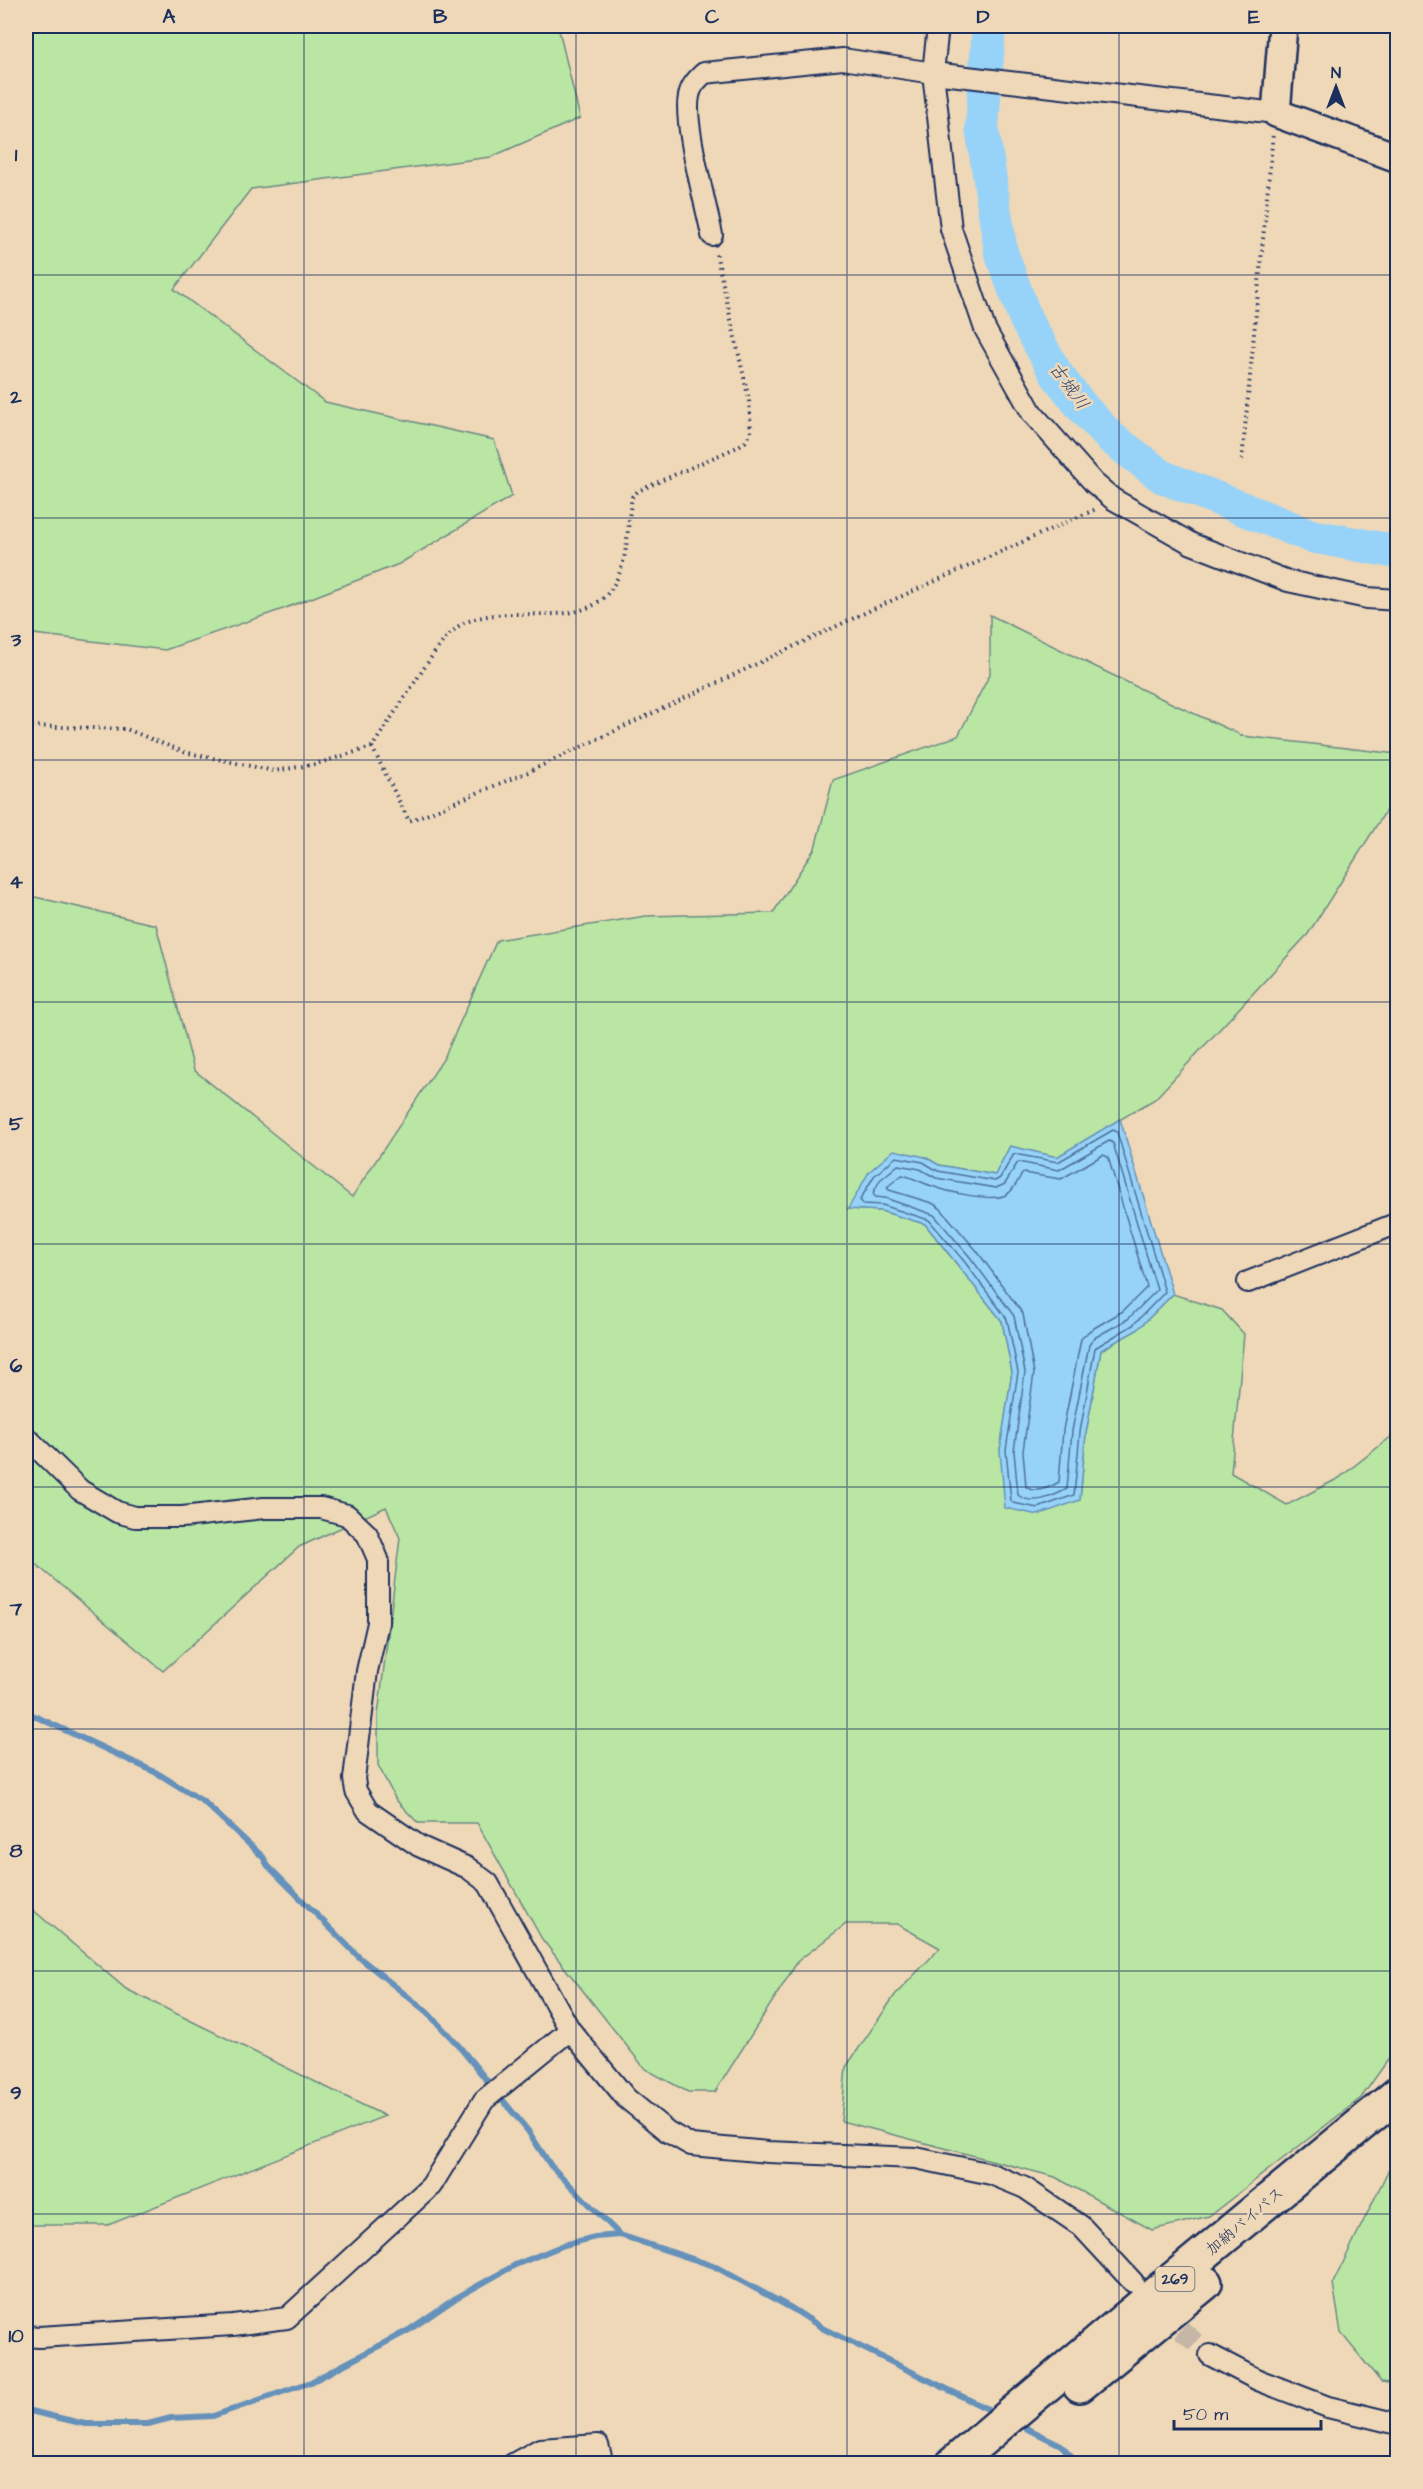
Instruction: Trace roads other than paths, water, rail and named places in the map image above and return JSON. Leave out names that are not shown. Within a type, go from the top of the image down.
[{"type":"highway","name":"加納バイパス","points":[[953,2463],[1125,2318],[1398,2094]]},
{"type":"highway","name":"加納バイパス","points":[[981,2463],[1140,2337],[1398,2122]]},
{"type":"street","points":[[938,26],[951,229],[985,329],[1032,413],[1095,483],[1113,499],[1192,544],[1288,580],[1367,598],[1398,600]]},
{"type":"street","points":[[1275,113],[1283,26]]},
{"type":"street","points":[[712,235],[689,119],[688,97],[694,83],[705,74],[843,59],[940,74],[1275,113],[1398,158]]},
{"type":"street","points":[[1248,1282],[1398,1223]]},
{"type":"street","points":[[26,1437],[80,1490],[117,1512],[135,1517],[182,1517],[264,1508],[321,1508],[347,1515],[367,1534],[378,1559],[378,1623],[367,1671],[354,1779],[356,1791],[368,1811],[418,1846],[468,1868],[488,1883],[570,2030],[626,2098],[668,2132],[691,2145],[768,2152],[916,2158],[991,2174],[1025,2188],[1081,2226],[1133,2282]]},
{"type":"street","points":[[26,2336],[232,2325],[286,2318],[431,2186],[484,2100],[570,2030]]},
{"type":"street","points":[[1210,2355],[1258,2380],[1328,2407],[1398,2424]]},
{"type":"street","points":[[513,2463],[540,2449],[598,2445],[603,2463]]},
{"type":"water","points":[[1120,1119],[1173,1294],[1137,1330],[1101,1350],[1086,1433],[1080,1500],[1038,1515],[1005,1508],[1000,1450],[1012,1372],[1002,1321],[925,1224],[881,1211],[848,1209],[869,1172],[894,1150],[925,1157],[939,1165],[995,1175],[1010,1146],[1057,1157]]},
{"type":"waterway","name":"古城川","points":[[989,26],[982,128],[1001,252],[1026,320],[1057,375],[1110,437],[1163,477],[1311,536],[1398,552]]},
{"type":"waterway","points":[[26,1712],[157,1773],[204,1802],[263,1857],[268,1866],[360,1958],[427,2012],[458,2045],[528,2131],[551,2166],[620,2235]]},
{"type":"waterway","points":[[26,2410],[85,2424],[148,2424],[171,2418],[213,2416],[311,2382],[409,2330],[456,2298],[515,2265],[564,2245],[595,2237],[620,2235],[714,2266],[793,2309],[824,2329],[998,2414]]},
{"type":"waterway","points":[[1018,2424],[1061,2445],[1079,2464]]},
{"type":"tunnel","points":[[1158,2310],[1210,2355]]}]
